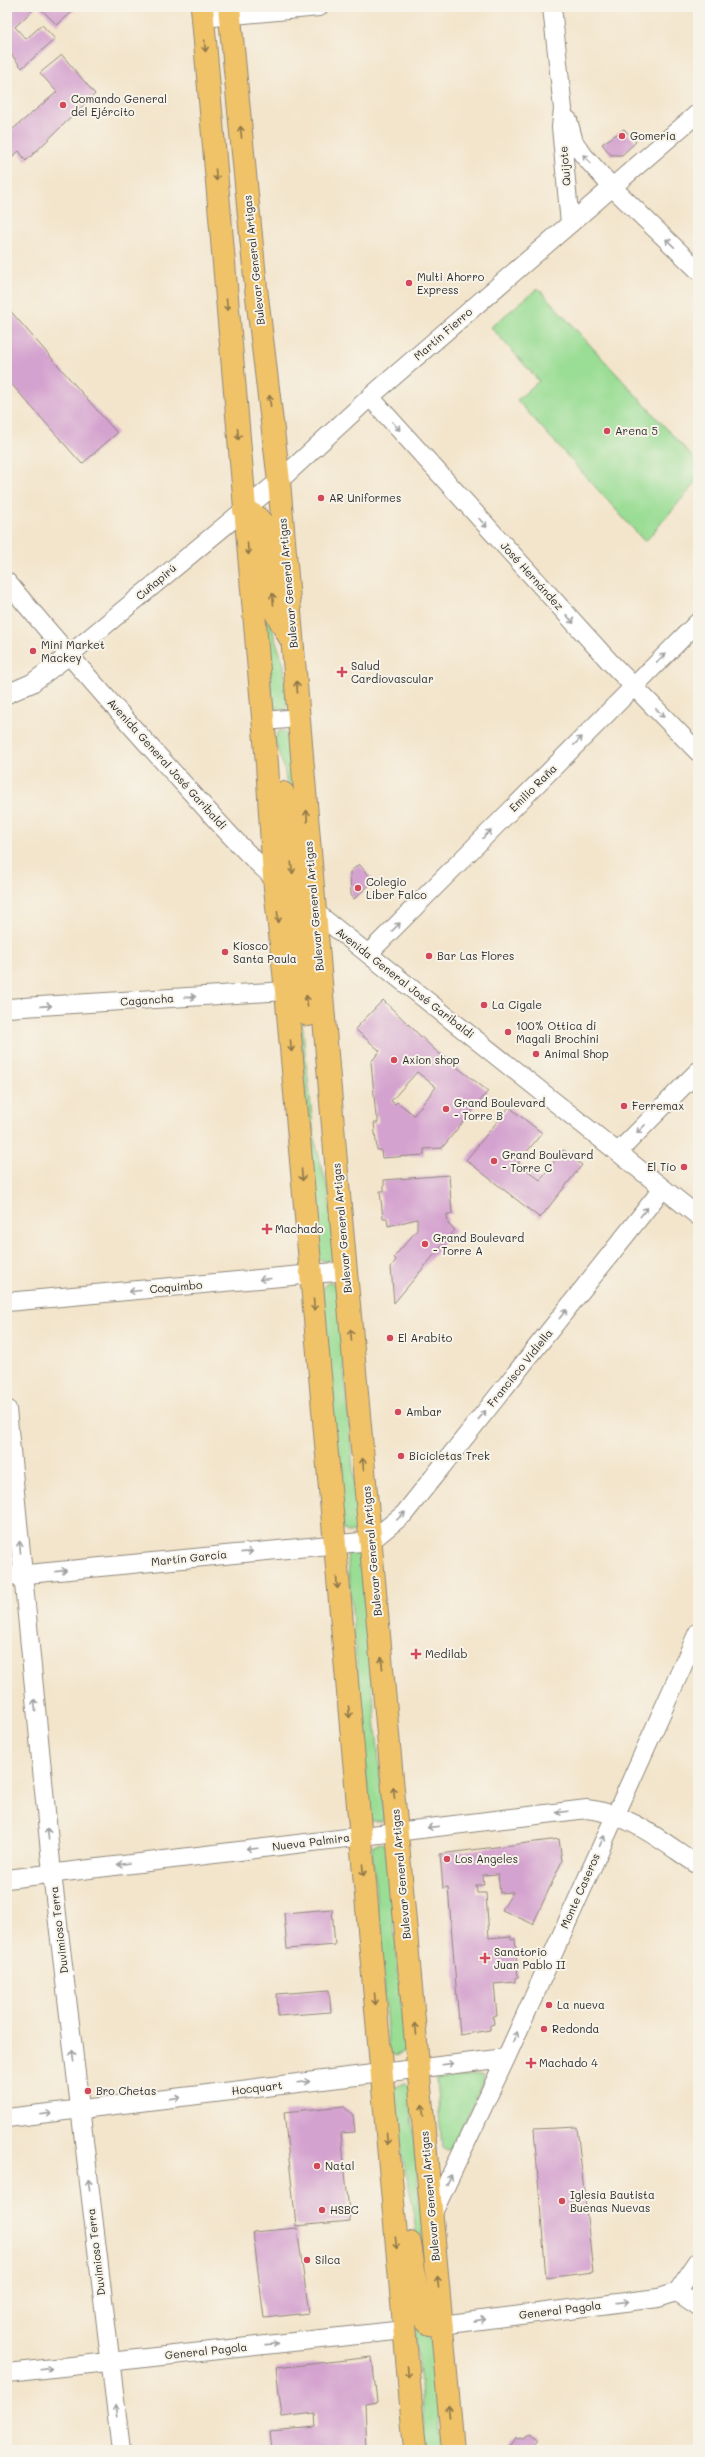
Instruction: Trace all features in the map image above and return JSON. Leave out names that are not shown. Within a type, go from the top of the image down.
[{"type":"main road","name":"Bulevar General Artigas","points":[[230,11],[256,288],[280,481],[314,911],[336,1162],[453,2450]]},
{"type":"main road","points":[[202,12],[244,510],[264,721],[274,878],[286,991],[415,2450]]},
{"type":"main road","points":[[244,510],[256,516],[264,524],[268,537],[274,608],[294,646]]},
{"type":"main road","points":[[267,764],[283,788],[292,873],[298,889],[314,911]]},
{"type":"main road","points":[[274,878],[292,902],[298,919],[319,1126],[336,1162]]},
{"type":"main road","points":[[391,2190],[408,2222],[420,2314],[429,2324],[442,2325]]},
{"type":"street","points":[[202,12],[319,7]]},
{"type":"street","name":"Quijote","points":[[552,7],[563,109],[561,127],[570,224]]},
{"type":"street","name":"Quijote","points":[[563,109],[578,150],[613,188],[698,270]]},
{"type":"street","name":"Martín Fierro","points":[[244,510],[280,481],[370,397],[698,113]]},
{"type":"street","name":"José Hernández","points":[[370,397],[633,686],[698,752]]},
{"type":"street","name":"Cuñapirú","points":[[7,694],[32,683],[68,656],[244,510]]},
{"type":"street","name":"Avenida General José Garibaldi","points":[[7,582],[68,656],[254,860],[314,911],[698,1216]]},
{"type":"street","name":"Emilio Raña","points":[[368,954],[698,622]]},
{"type":"street","points":[[264,721],[299,718]]},
{"type":"street","name":"Cagancha","points":[[7,1008],[286,991]]},
{"type":"street","points":[[618,1151],[698,1071]]},
{"type":"street","name":"Francisco Vidiella","points":[[371,1541],[404,1514],[663,1188]]},
{"type":"street","name":"Coquimbo","points":[[7,1302],[346,1271]]},
{"type":"street","name":"Duvimioso Terra","points":[[7,1409],[15,1575],[52,1873],[109,2361],[121,2450]]},
{"type":"street","name":"Martín García","points":[[15,1575],[371,1541]]},
{"type":"street","name":"Monte Caseros","points":[[432,2215],[506,2058],[614,1815],[698,1632]]},
{"type":"street","name":"Nueva Palmira","points":[[7,1879],[587,1809],[614,1815],[638,1825],[698,1865]]},
{"type":"street","name":"Hocquart","points":[[7,2118],[506,2058]]},
{"type":"street","points":[[698,2261],[677,2292],[698,2306]]},
{"type":"street","name":"General Pagola","points":[[442,2325],[658,2298],[677,2292]]},
{"type":"street","name":"General Pagola","points":[[7,2373],[404,2330]]},
{"type":"green space","name":"Arena 5","points":[[538,288],[698,463],[698,480],[645,542],[517,400],[539,381],[491,327]]},
{"type":"green space","points":[[259,541],[274,636],[284,665],[287,706],[284,711],[273,712]]},
{"type":"green space","points":[[279,731],[284,731],[290,736],[302,871],[284,768],[274,739]]},
{"type":"green space","points":[[291,914],[314,1138],[329,1194],[334,1254],[328,1262],[318,1259]]},
{"type":"green space","points":[[327,1283],[331,1283],[337,1288],[358,1524],[352,1532],[347,1532],[343,1529],[322,1289]]},
{"type":"green space","points":[[354,1550],[360,1554],[361,1559],[384,1818],[383,1821],[370,1821],[347,1554]]},
{"type":"green space","points":[[381,1843],[387,1847],[405,2045],[403,2052],[395,2056],[389,2051],[372,1849],[373,1845]]},
{"type":"green space","points":[[483,2074],[484,2080],[452,2148],[446,2151],[442,2148],[436,2079]]},
{"type":"green space","points":[[404,2083],[407,2084],[410,2090],[429,2312],[424,2314],[413,2205],[399,2141],[393,2088]]},
{"type":"green space","points":[[414,2322],[432,2342],[442,2450],[426,2450]]},
{"type":"building","points":[[7,7],[36,7],[15,27],[26,39],[42,25],[55,39],[22,68],[7,49]]},
{"type":"building","points":[[39,7],[78,7],[57,25]]},
{"type":"building","name":"Comando General del Ejército","points":[[62,55],[95,94],[26,161],[19,151],[7,161],[7,134],[57,92],[40,73]]},
{"type":"building","name":"Gomeria","points":[[624,129],[636,142],[622,155],[611,155],[602,144]]},
{"type":"building","points":[[7,307],[117,433],[82,464],[7,379]]},
{"type":"building","name":"Colegio Liber Falco","points":[[359,864],[374,881],[354,899],[351,895],[350,872]]},
{"type":"building","points":[[383,1000],[436,1051],[488,1091],[442,1148],[424,1149],[424,1155],[382,1158],[381,1150],[377,1150],[374,1123],[378,1123],[378,1115],[376,1117],[371,1062],[380,1051],[355,1029]],"holes":[[[417,1072],[436,1087],[414,1115],[397,1102],[395,1104],[391,1101]]]},
{"type":"building","name":"Grand Boulevard - Torre C","points":[[509,1107],[542,1133],[518,1163],[540,1180],[563,1150],[582,1165],[540,1218],[466,1160]]},
{"type":"building","name":"Grand Boulevard - Torre A","points":[[449,1175],[452,1214],[447,1214],[448,1224],[455,1230],[394,1303],[391,1267],[396,1260],[394,1257],[417,1230],[417,1219],[388,1226],[387,1218],[383,1218],[380,1191],[384,1191],[384,1180]]},
{"type":"building","points":[[559,1839],[562,1861],[533,1924],[502,1910],[513,1892],[500,1893],[498,1874],[483,1875],[484,1885],[476,1885],[477,1893],[486,1893],[489,1938],[511,1936],[511,1939],[515,1939],[518,1977],[515,1978],[515,1982],[494,1984],[497,2016],[493,2016],[494,2024],[490,2025],[490,2030],[460,2035],[448,1887],[443,1888],[440,1854]]},
{"type":"building","points":[[332,1909],[335,1945],[287,1949],[284,1913]]},
{"type":"building","points":[[329,1990],[331,2012],[278,2016],[277,1994]]},
{"type":"building","points":[[343,2106],[353,2115],[355,2132],[341,2133],[350,2221],[296,2226],[284,2112]]},
{"type":"building","name":"Iglesia Bautista Buenas Nuevas","points":[[577,2127],[593,2272],[546,2278],[534,2129]]},
{"type":"building","points":[[297,2228],[309,2313],[264,2318],[253,2232]]},
{"type":"building","points":[[372,2357],[377,2402],[365,2404],[367,2450],[272,2450],[270,2431],[316,2427],[315,2413],[282,2417],[276,2368]]},
{"type":"building","points":[[531,2433],[539,2439],[531,2450],[507,2450],[515,2439],[524,2438]]},
{"type":"place","name":"Comando General del Ejército","points":[[63,105]]},
{"type":"place","name":"Gomeria","points":[[622,136]]},
{"type":"place","name":"Multi Ahorro Express","points":[[409,283]]},
{"type":"place","name":"Arena 5","points":[[607,431]]},
{"type":"place","name":"AR Uniformes","points":[[321,498]]},
{"type":"place","name":"Mini Market Mackey","points":[[33,651]]},
{"type":"place","name":"Salud Cardiovascular","points":[[342,672]]},
{"type":"place","name":"Colegio Liber Falco","points":[[358,888]]},
{"type":"place","name":"Kiosco Santa Paula","points":[[225,952]]},
{"type":"place","name":"Bar Las Flores","points":[[429,956]]},
{"type":"place","name":"La Cigale","points":[[484,1005]]},
{"type":"place","name":"100% Ottica di Magali Brochini","points":[[508,1032]]},
{"type":"place","name":"Animal Shop","points":[[536,1054]]},
{"type":"place","name":"Axion shop","points":[[394,1060]]},
{"type":"place","name":"Ferremax","points":[[624,1106]]},
{"type":"place","name":"Grand Boulevard - Torre B","points":[[446,1109]]},
{"type":"place","name":"Grand Boulevard - Torre C","points":[[494,1161]]},
{"type":"place","name":"El Tío","points":[[684,1167]]},
{"type":"place","name":"Machado","points":[[267,1229]]},
{"type":"place","name":"Grand Boulevard - Torre A","points":[[425,1244]]},
{"type":"place","name":"El Arabito","points":[[390,1338]]},
{"type":"place","name":"Ambar","points":[[398,1412]]},
{"type":"place","name":"Bicicletas Trek","points":[[401,1456]]},
{"type":"place","name":"Medilab","points":[[416,1654]]},
{"type":"place","name":"Los Angeles","points":[[447,1859]]},
{"type":"place","name":"Sanatorio Juan Pablo II","points":[[485,1958]]},
{"type":"place","name":"La nueva","points":[[549,2005]]},
{"type":"place","name":"Redonda","points":[[544,2029]]},
{"type":"place","name":"Machado 4","points":[[531,2063]]},
{"type":"place","name":"Bro Chetas","points":[[88,2091]]},
{"type":"place","name":"Natal","points":[[317,2166]]},
{"type":"place","name":"Iglesia Bautista Buenas Nuevas","points":[[562,2201]]},
{"type":"place","name":"HSBC","points":[[322,2210]]},
{"type":"place","name":"Silca","points":[[307,2260]]}]
